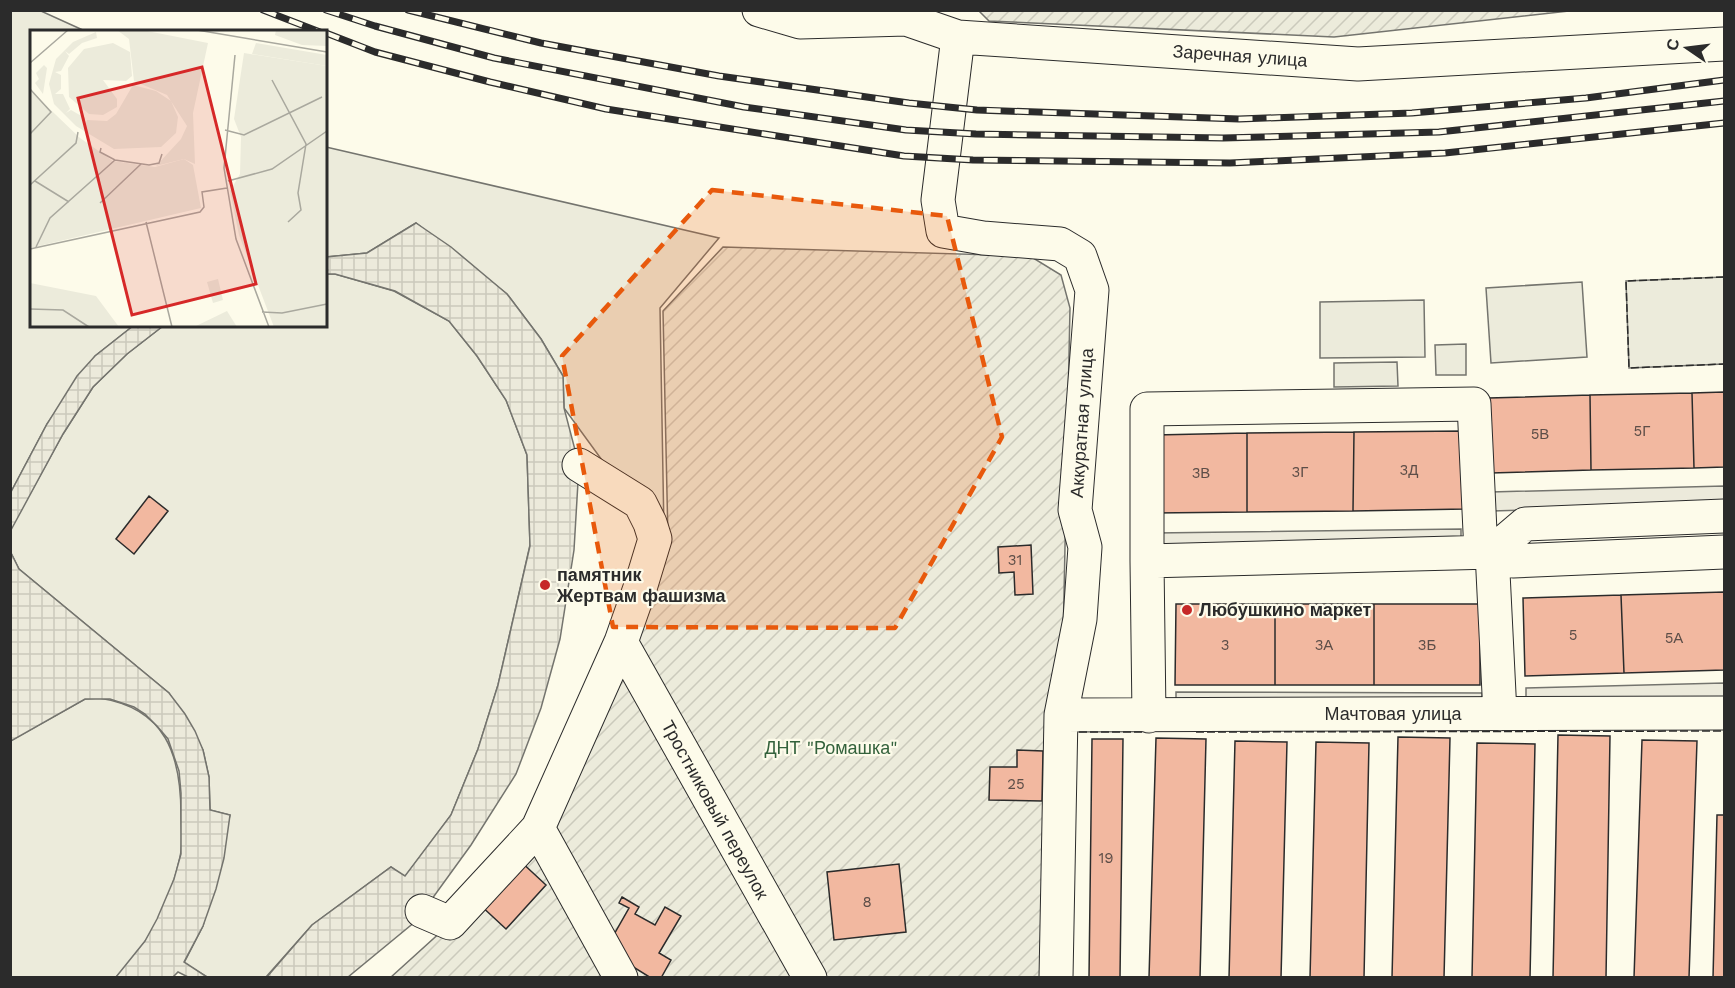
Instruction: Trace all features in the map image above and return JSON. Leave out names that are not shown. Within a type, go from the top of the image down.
[{"type":"street","name":"Заречная улица","points":[[759,10],[800,22],[906,15],[958,37],[1358,64],[1725,44]]},
{"type":"street","name":"Аккуратная улица","points":[[958,37],[938,200],[943,231],[983,238],[1060,244],[1080,256],[1092,290],[1075,510],[1085,547],[1080,619],[1061,715],[1056,978]]},
{"type":"street","points":[[1149,716],[1147,409],[1474,404],[1500,714]]},
{"type":"street","points":[[422,912],[450,923],[538,828],[621,642],[655,539],[640,503],[579,465]]},
{"type":"street","points":[[1486,552],[1525,524],[1725,516]]},
{"type":"street","points":[[1147,561],[1486,552],[1514,561],[1725,552]]},
{"type":"street","name":"Тростниковый переулок","points":[[621,642],[810,978]]},
{"type":"street","name":"Мачтовая улица","points":[[1061,715],[1725,713]]},
{"type":"street","points":[[538,828],[621,978]]},
{"type":"highlighted area","points":[[712,190],[947,216],[1002,437],[895,628],[613,627],[562,356]]},
{"type":"green space","points":[[11,11],[41,11],[83,30],[30,30],[30,327],[132,327],[95,356],[47,424],[11,492]]},
{"type":"green space","points":[[979,11],[1569,11],[1334,37],[989,21]]},
{"type":"green space","points":[[327,147],[719,238],[660,308],[664,532],[615,478],[564,408],[563,376],[541,339],[507,294],[416,223],[367,253],[327,257]]},
{"type":"green space","name":"ДНТ \"Ромашка\"","points":[[723,247],[1030,256],[1061,275],[1070,308],[1056,977],[390,978],[518,862],[668,539],[663,311]]},
{"type":"green space","points":[[327,274],[335,274],[394,291],[449,321],[477,356],[506,400],[527,455],[530,545],[498,685],[478,749],[451,815],[405,877],[391,867],[312,925],[266,977],[207,977],[184,963],[203,926],[230,815],[210,810],[209,777],[203,750],[169,693],[19,569],[11,553],[10,530],[63,434],[93,387],[127,354],[162,327],[327,327]]},
{"type":"green space","points":[[1724,277],[1724,364],[1629,368],[1626,281]]},
{"type":"green space","points":[[1582,282],[1587,357],[1491,363],[1486,288]]},
{"type":"green space","points":[[1424,300],[1425,357],[1320,358],[1320,302]]},
{"type":"green space","points":[[1466,344],[1466,375],[1436,375],[1435,345]]},
{"type":"green space","points":[[1397,362],[1398,386],[1334,387],[1334,363]]},
{"type":"green space","points":[[99,698],[122,703],[140,712],[165,738],[173,754],[178,773],[182,836],[181,852],[171,890],[148,937],[128,965],[116,977],[11,977],[10,741],[85,699]]},
{"type":"shaded area","name":"памятник Жертвам фашизма","points":[[416,223],[451,247],[507,294],[541,339],[563,376],[564,408],[579,465],[574,550],[560,639],[541,708],[516,774],[471,845],[416,921],[348,977],[266,978],[312,925],[391,867],[405,876],[451,815],[478,749],[498,685],[530,546],[527,455],[506,400],[477,356],[449,321],[395,291],[335,274],[327,274],[327,257],[367,253]]},
{"type":"shaded area","points":[[132,327],[162,327],[127,354],[93,387],[63,434],[11,530],[11,492],[47,424],[77,376],[95,356]]},
{"type":"shaded area","points":[[1724,486],[1724,505],[1492,511],[1491,492]]},
{"type":"shaded area","points":[[1461,529],[1461,547],[1156,551],[1155,533]]},
{"type":"shaded area","points":[[11,553],[19,569],[169,693],[195,731],[203,750],[209,777],[210,810],[230,815],[224,858],[216,889],[203,926],[184,962],[207,977],[188,977],[178,972],[173,977],[116,977],[145,941],[174,879],[181,854],[179,771],[168,739],[157,726],[134,707],[110,699],[85,699],[11,741]]},
{"type":"shaded area","points":[[1724,683],[1724,702],[1526,706],[1526,688]]},
{"type":"shaded area","points":[[1176,692],[1482,693],[1482,711],[1176,711]]},
{"type":"building","points":[[1724,392],[1724,467],[1694,468],[1692,393]]},
{"type":"building","points":[[1692,393],[1694,468],[1591,470],[1590,395]]},
{"type":"building","points":[[1590,395],[1591,470],[1491,473],[1489,398]]},
{"type":"building","points":[[1465,431],[1465,509],[1353,511],[1354,432]]},
{"type":"building","points":[[1354,432],[1353,511],[1247,512],[1247,433]]},
{"type":"building","points":[[1247,433],[1247,512],[1154,513],[1155,435]]},
{"type":"building","points":[[149,496],[168,511],[134,554],[116,539]]},
{"type":"building","points":[[1031,545],[1033,594],[1015,595],[1014,572],[999,573],[998,547]]},
{"type":"building","points":[[1724,592],[1724,670],[1624,673],[1621,595]]},
{"type":"building","points":[[1621,595],[1624,673],[1525,676],[1523,598]]},
{"type":"building","points":[[1176,604],[1275,604],[1275,685],[1175,685]]},
{"type":"building","points":[[1275,604],[1374,604],[1374,685],[1275,685]]},
{"type":"building","points":[[1374,604],[1480,604],[1480,685],[1374,685]]},
{"type":"building","points":[[1558,735],[1610,736],[1606,978],[1553,978]]},
{"type":"building","points":[[1398,737],[1450,738],[1444,978],[1392,978]]},
{"type":"building","points":[[1156,738],[1206,739],[1200,978],[1149,978]]},
{"type":"building","points":[[1092,739],[1123,739],[1120,978],[1089,978]]},
{"type":"building","points":[[1642,740],[1697,741],[1689,978],[1634,978]]},
{"type":"building","points":[[1235,741],[1287,742],[1281,978],[1229,978]]},
{"type":"building","points":[[1316,742],[1369,743],[1364,978],[1310,978]]},
{"type":"building","points":[[1477,743],[1535,744],[1530,978],[1472,978]]},
{"type":"building","points":[[1017,750],[1043,751],[1042,801],[989,800],[990,767],[1017,767]]},
{"type":"building","points":[[1717,815],[1724,815],[1724,978],[1713,978]]},
{"type":"building","points":[[518,859],[546,885],[506,929],[478,903]]},
{"type":"building","points":[[899,864],[906,932],[834,940],[827,872]]},
{"type":"building","points":[[622,897],[639,907],[635,914],[655,925],[665,907],[681,916],[659,953],[671,960],[661,978],[651,978],[630,965],[612,938],[629,908],[619,903]]},
{"type":"railway","points":[[263,10],[315,30]]},
{"type":"railway","points":[[326,10],[375,26],[494,58],[744,107],[906,130],[976,134],[1223,138],[1439,132],[1724,101]]},
{"type":"railway","points":[[408,10],[541,43],[719,76],[909,103],[977,110],[1239,119],[1412,113],[1586,98],[1724,80]]},
{"type":"railway","points":[[327,33],[375,52],[606,109],[904,156],[973,160],[1230,163],[1445,153],[1724,123]]},
{"type":"fence","points":[[1724,277],[1626,281],[1629,368],[1724,364]]},
{"type":"fence","points":[[1196,732],[1724,731]]},
{"type":"fence","points":[[1079,732],[1142,732]]},
{"type":"place","name":"памятник Жертвам фашизма","points":[[545,585]]},
{"type":"place","name":"Любушкино маркет","points":[[1187,610]]}]
